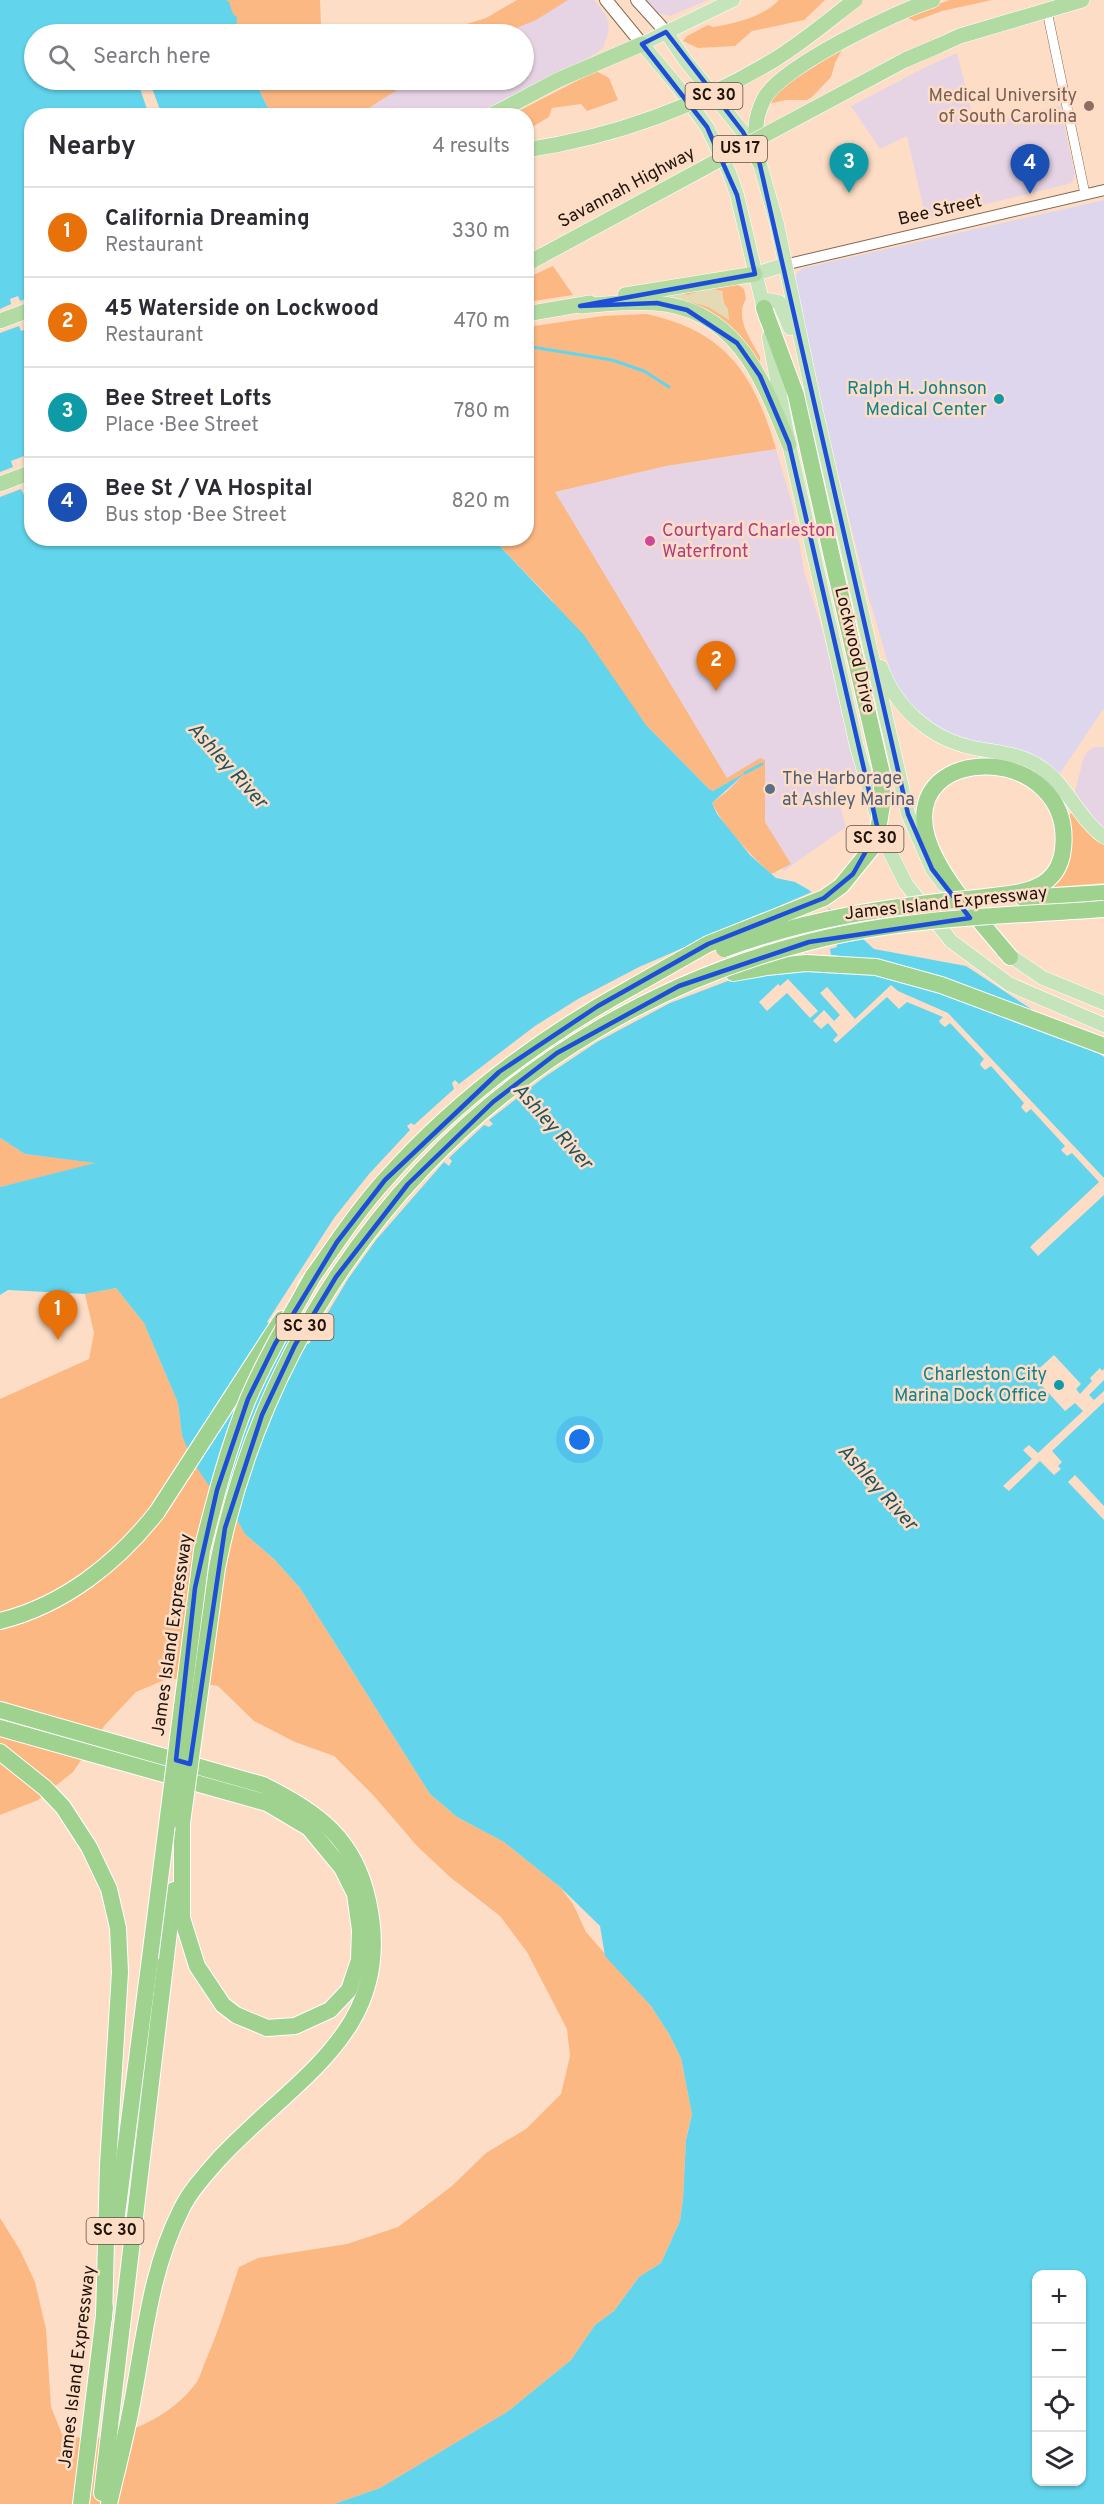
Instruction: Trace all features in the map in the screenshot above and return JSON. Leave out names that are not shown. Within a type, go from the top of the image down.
[{"type":"highway","points":[[534,148],[596,136],[681,109],[776,59],[855,0]]},
{"type":"highway","points":[[759,161],[756,119],[765,97],[784,76],[891,16],[933,0]]},
{"type":"highway","name":"US 17","points":[[1047,11],[1082,0]]},
{"type":"highway","name":"Savannah Highway","points":[[534,260],[905,60],[960,36],[1047,11]]},
{"type":"highway","points":[[505,108],[558,80],[642,44]]},
{"type":"highway","points":[[534,313],[580,306],[658,289],[755,274]]},
{"type":"highway","points":[[580,306],[657,303],[687,310],[719,327],[752,361],[789,444]]},
{"type":"highway","name":"SC 30","points":[[634,986],[708,944],[824,898],[841,886],[871,849],[878,830],[882,774],[796,395],[764,308]]},
{"type":"highway","points":[[0,321],[24,312]]},
{"type":"highway","points":[[0,484],[24,475]]},
{"type":"highway","points":[[977,898],[1040,887],[1052,876],[1062,855],[1061,818],[1049,795],[1028,777],[1000,766],[972,766],[954,772],[942,780],[926,806],[925,825],[928,840],[953,887],[1010,957]]},
{"type":"highway","name":"James Island Expressway","points":[[81,2504],[185,1686],[195,1588],[202,1550],[217,1490],[248,1399],[275,1344],[313,1276],[385,1180],[469,1097],[532,1048],[634,986],[725,949],[800,925],[879,909],[977,898],[1104,893]]},
{"type":"highway","name":"James Island Expressway","points":[[101,2504],[210,1607],[225,1528],[262,1414],[295,1344],[315,1310],[358,1245],[389,1205],[448,1142],[493,1102],[557,1053],[603,1025],[679,986],[770,953],[847,933],[965,918],[1104,909]]},
{"type":"highway","points":[[679,986],[744,971],[796,964],[829,963],[876,967],[941,986],[1104,1046]]},
{"type":"highway","points":[[0,1622],[30,1612],[80,1585],[105,1567],[140,1534],[157,1512],[264,1345],[313,1276]]},
{"type":"highway","points":[[0,1710],[263,1785],[290,1798],[332,1829],[351,1852],[363,1878],[370,1911],[374,1942],[370,1979],[361,2007],[342,2038],[319,2065],[230,2147],[199,2181],[182,2207],[163,2248],[155,2275],[131,2412],[109,2504]]},
{"type":"highway","points":[[0,1728],[267,1803],[309,1828],[342,1868],[355,1894],[360,1930],[359,1960],[349,1990],[330,2010],[295,2026],[267,2028],[236,2015],[223,2005],[197,1966],[182,1918],[182,1823]]},
{"type":"highway","points":[[0,1752],[9,1756],[63,1807],[89,1847],[109,1889],[118,1928],[120,1972],[108,2165],[104,2318]]},
{"type":"main road","name":"Lockwood Drive","points":[[606,0],[678,87],[707,127],[737,195],[764,308],[789,444],[857,747],[884,840],[906,884],[951,941],[1009,984],[1104,1025]]},
{"type":"main road","name":"Lockwood Drive","points":[[637,0],[666,32],[743,132],[759,161],[777,224],[813,398],[899,778],[908,814],[932,869],[979,931],[1010,957],[1043,978],[1104,1003]]},
{"type":"main road","points":[[642,44],[733,0]]},
{"type":"main road","points":[[755,274],[784,265]]},
{"type":"main road","points":[[764,308],[770,300],[782,305],[813,398]]},
{"type":"main road","points":[[860,606],[886,681],[912,716],[951,741],[1014,754],[1042,768],[1056,779],[1104,837]]},
{"type":"street","points":[[1047,11],[1085,194]]},
{"type":"street","name":"Bee Street","points":[[784,265],[1104,190]]},
{"type":"highlighted area","points":[[666,32],[743,132],[759,161],[908,814],[932,869],[970,918],[809,942],[679,986],[557,1053],[493,1102],[408,1184],[336,1277],[295,1345],[262,1415],[225,1528],[190,1764],[176,1760],[195,1588],[217,1490],[248,1399],[275,1344],[337,1242],[385,1180],[499,1072],[598,1006],[708,944],[824,898],[853,874],[878,830],[789,444],[760,376],[737,343],[687,310],[657,303],[580,306],[755,274],[737,195],[707,127],[642,44]]},
{"type":"shaded area","points":[[226,0],[320,0],[321,24],[234,24]]},
{"type":"shaded area","points":[[517,0],[568,0],[526,24],[467,24],[486,18]]},
{"type":"shaded area","points":[[568,0],[594,0],[609,23],[603,48],[534,87],[534,24],[521,24]]},
{"type":"shaded area","points":[[643,0],[708,0],[670,16],[654,12]]},
{"type":"shaded area","points":[[779,0],[825,0],[804,20],[752,31],[735,46],[698,48],[683,41],[687,36],[708,25],[713,27],[757,15]]},
{"type":"shaded area","points":[[950,0],[992,0],[942,11],[915,21],[903,16]]},
{"type":"shaded area","points":[[844,46],[831,77],[812,97],[807,100],[786,100],[768,104],[785,83]]},
{"type":"shaded area","points":[[957,53],[975,125],[1060,106],[1075,175],[1072,183],[926,219],[907,136],[880,149],[851,106]]},
{"type":"shaded area","points":[[596,71],[609,78],[618,100],[587,111],[581,104],[552,108],[549,117],[534,126],[534,108],[524,108]]},
{"type":"shaded area","points":[[259,90],[397,90],[369,108],[268,107]]},
{"type":"shaded area","points":[[397,90],[528,90],[494,108],[369,108]]},
{"type":"shaded area","points":[[1104,200],[1104,708],[1058,776],[951,737],[914,712],[894,683],[868,594],[823,413],[795,279],[796,274],[803,268]]},
{"type":"shaded area","points":[[553,266],[573,295],[534,301],[534,275]]},
{"type":"shaded area","points":[[737,284],[744,289],[746,299],[743,306],[743,321],[748,336],[760,357],[760,362],[737,335],[686,303],[689,301],[709,307],[729,319],[722,291],[709,289],[688,295],[680,294],[681,291]]},
{"type":"shaded area","points":[[646,314],[674,322],[697,332],[716,344],[733,360],[758,399],[776,449],[666,466],[555,492],[727,778],[760,758],[765,760],[765,822],[791,864],[771,874],[731,832],[712,803],[743,775],[713,791],[709,789],[646,725],[550,598],[500,546],[534,546],[534,326],[603,316]]},
{"type":"shaded area","points":[[776,449],[793,507],[804,571],[822,629],[859,782],[851,779],[834,783],[846,827],[784,871],[737,806],[555,492],[666,466]]},
{"type":"shaded area","points":[[1094,747],[1104,747],[1104,831],[1074,795],[1083,760],[1087,752]]},
{"type":"shaded area","points":[[1072,813],[1086,830],[1104,845],[1104,883],[1053,887],[1051,885],[1066,860],[1070,845],[1067,816]]},
{"type":"shaded area","points":[[0,1138],[25,1154],[97,1163],[0,1187]]},
{"type":"shaded area","points":[[116,1288],[144,1323],[178,1403],[182,1436],[212,1490],[232,1511],[245,1534],[274,1559],[300,1588],[430,1794],[457,1817],[504,1842],[560,1887],[573,1904],[586,1932],[651,2006],[669,2034],[681,2058],[692,2114],[686,2139],[680,2221],[661,2263],[639,2277],[614,2311],[595,2325],[571,2360],[507,2412],[380,2488],[334,2504],[0,2504],[0,2218],[20,2250],[35,2282],[46,2329],[51,2407],[62,2434],[79,2438],[97,2438],[116,2434],[135,2428],[170,2409],[196,2383],[215,2339],[239,2267],[258,2258],[347,2244],[398,2227],[452,2186],[486,2153],[526,2129],[561,2094],[570,2056],[567,2029],[527,1952],[500,1916],[450,1877],[417,1846],[374,1796],[334,1756],[295,1742],[254,1721],[218,1686],[169,1678],[136,1692],[105,1725],[73,1772],[38,1800],[0,1815],[0,1399],[89,1359],[94,1333],[85,1294]]},
{"type":"sand","points":[[710,288],[723,292],[722,301],[728,309],[729,320],[709,307],[689,301],[686,303],[657,297],[681,291],[680,294],[688,295]]},
{"type":"water","name":"Ashley River","points":[[0,0],[226,0],[237,17],[237,24],[24,24],[24,90],[259,90],[269,108],[24,108],[24,546],[500,546],[584,635],[646,725],[709,789],[713,791],[745,773],[712,803],[717,814],[750,855],[776,878],[795,882],[809,890],[874,949],[966,966],[1104,1057],[1104,2504],[334,2504],[380,2488],[507,2412],[571,2360],[595,2325],[614,2311],[639,2277],[661,2263],[680,2221],[686,2140],[692,2114],[681,2058],[651,2006],[605,1956],[600,1926],[560,1887],[504,1842],[457,1817],[430,1794],[300,1588],[274,1559],[245,1534],[232,1511],[212,1490],[195,1465],[182,1436],[178,1403],[144,1323],[116,1288],[85,1294],[8,1290],[0,1295],[0,1187],[95,1163],[25,1154],[0,1138]]},
{"type":"pier","points":[[140,90],[153,90],[159,108],[147,108]]},
{"type":"pier","points":[[18,296],[20,301],[24,300],[24,330],[21,331],[19,326],[0,333],[0,309],[11,304],[10,299]]},
{"type":"pier","points":[[24,456],[24,495],[21,489],[0,497],[0,472],[13,467],[11,461]]},
{"type":"pier","points":[[814,891],[826,902],[821,907],[828,906],[837,947],[830,949],[831,955],[841,956],[840,971],[806,970],[733,979],[670,1003],[597,1042],[543,1078],[489,1120],[493,1124],[489,1127],[484,1125],[449,1158],[452,1161],[449,1166],[444,1162],[376,1240],[348,1279],[309,1344],[267,1322],[334,1218],[369,1174],[410,1130],[407,1126],[411,1123],[414,1125],[454,1089],[452,1083],[455,1080],[459,1084],[535,1026],[578,999],[639,967]]},
{"type":"pier","points":[[788,979],[818,1011],[810,1018],[787,993],[767,1011],[759,1002],[778,984],[780,986]]},
{"type":"pier","points":[[891,985],[898,991],[948,1013],[1104,1178],[1104,1195],[1038,1256],[1030,1247],[1099,1182],[1072,1153],[1067,1156],[1061,1150],[1065,1146],[1031,1109],[1026,1113],[1021,1107],[1024,1103],[991,1066],[985,1070],[981,1066],[984,1059],[950,1023],[945,1027],[941,1024],[939,1021],[943,1017],[907,1002],[899,1009],[887,997],[836,1043],[833,1040],[838,1035],[828,1023],[821,1029],[813,1021],[824,1010],[834,1021],[840,1015],[820,993],[827,987],[855,1019]]},
{"type":"pier","points":[[1054,1355],[1081,1384],[1076,1389],[1080,1394],[1092,1381],[1090,1378],[1100,1368],[1102,1371],[1104,1369],[1104,1380],[1089,1395],[1094,1400],[1104,1391],[1104,1402],[1052,1451],[1062,1462],[1058,1466],[1061,1469],[1054,1475],[1040,1461],[1009,1491],[1003,1486],[1032,1459],[1023,1450],[1029,1445],[1038,1453],[1083,1411],[1075,1403],[1065,1411],[1032,1375]]},
{"type":"pier","points":[[1075,1475],[1104,1506],[1104,1520],[1068,1482]]},
{"type":"waterway","points":[[534,347],[612,360],[644,371],[669,387]]},
{"type":"waterway","points":[[745,773],[762,764]]},
{"type":"place","name":"Medical University of South Carolina","points":[[1089,106]]},
{"type":"place","name":"Bee Street Lofts","points":[[849,193]]},
{"type":"place","name":"Bee St / VA Hospital","points":[[1030,194]]},
{"type":"place","name":"Ralph H. Johnson Medical Center","points":[[999,399]]},
{"type":"place","name":"Courtyard Charleston Waterfront","points":[[650,541]]},
{"type":"place","name":"45 Waterside on Lockwood","points":[[716,691]]},
{"type":"place","name":"The Harborage at Ashley Marina","points":[[770,789]]},
{"type":"place","name":"California Dreaming","points":[[58,1340]]},
{"type":"place","name":"Charleston City Marina Dock Office","points":[[1059,1385]]}]
